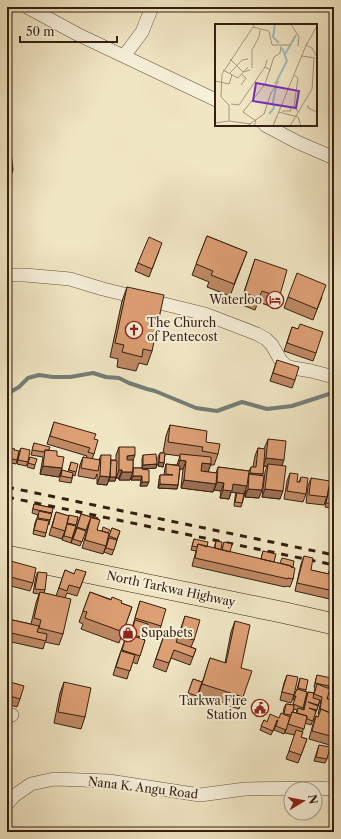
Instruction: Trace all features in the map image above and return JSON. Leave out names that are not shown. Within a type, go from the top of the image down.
[{"type":"main road","name":"North Tarkwa Highway","points":[[7,556],[334,624]]},
{"type":"street","points":[[27,7],[77,34],[215,100]]},
{"type":"street","points":[[124,56],[142,32],[152,7]]},
{"type":"street","points":[[267,126],[297,142],[334,158]]},
{"type":"street","points":[[7,275],[70,279],[110,291],[205,314],[257,334],[266,339],[272,345],[281,361],[288,367],[334,377]]},
{"type":"street","name":"Nana K. Angu Road","points":[[7,804],[14,796],[32,784],[54,779],[109,781],[200,795],[245,789],[334,789]]},
{"type":"building","points":[[11,152],[13,170],[7,171],[7,153]]},
{"type":"building","points":[[207,236],[247,252],[234,284],[211,275],[213,271],[196,264]]},
{"type":"building","points":[[149,237],[162,243],[152,269],[138,263]]},
{"type":"building","points":[[255,259],[287,270],[280,295],[274,293],[274,295],[262,291],[259,298],[244,293]]},
{"type":"building","points":[[297,273],[326,285],[317,309],[288,297]]},
{"type":"building","points":[[127,287],[164,295],[152,351],[143,349],[142,357],[122,352],[124,345],[115,343]]},
{"type":"building","points":[[300,324],[323,332],[316,353],[287,343],[292,327],[298,329]]},
{"type":"building","points":[[277,360],[299,367],[295,380],[273,373]]},
{"type":"building","points":[[54,422],[96,434],[94,439],[98,440],[94,454],[88,452],[90,448],[50,436]]},
{"type":"building","points":[[170,425],[207,431],[206,442],[220,444],[218,454],[202,451],[203,447],[168,442]]},
{"type":"building","points":[[268,439],[286,441],[284,460],[266,458]]},
{"type":"building","points":[[34,443],[50,447],[49,450],[45,450],[44,452],[32,450]]},
{"type":"building","points":[[119,447],[135,447],[135,455],[127,456],[127,460],[133,460],[133,472],[122,472],[122,470],[119,470]]},
{"type":"building","points":[[9,448],[19,451],[17,460],[7,458]]},
{"type":"building","points":[[21,448],[30,450],[28,462],[18,460]]},
{"type":"building","points":[[258,448],[265,449],[263,474],[250,473],[251,467],[256,467]]},
{"type":"building","points":[[45,450],[57,451],[57,456],[64,457],[62,468],[43,466]]},
{"type":"building","points":[[160,453],[165,453],[164,463],[159,462]]},
{"type":"building","points":[[156,454],[157,464],[143,465],[143,455]]},
{"type":"building","points":[[180,454],[211,457],[211,464],[202,463],[201,471],[217,473],[216,484],[184,480],[186,461],[180,460]]},
{"type":"building","points":[[101,455],[111,455],[110,477],[100,476]]},
{"type":"building","points":[[30,457],[37,459],[35,465],[28,463]]},
{"type":"building","points":[[83,457],[100,460],[98,471],[81,468]]},
{"type":"building","points":[[111,460],[117,461],[116,477],[110,477]]},
{"type":"building","points":[[71,462],[78,464],[76,472],[69,470]]},
{"type":"building","points":[[166,464],[180,466],[178,485],[160,484],[160,475],[173,475],[166,474]]},
{"type":"building","points":[[268,464],[286,466],[283,491],[265,489]]},
{"type":"building","points":[[218,467],[249,471],[247,486],[233,484],[232,491],[223,490],[224,483],[217,482]]},
{"type":"building","points":[[133,468],[149,470],[149,482],[142,482],[142,476],[133,476]]},
{"type":"building","points":[[62,470],[73,473],[72,478],[61,476]]},
{"type":"building","points":[[290,473],[298,474],[297,482],[300,482],[301,477],[308,478],[306,494],[287,491]]},
{"type":"building","points":[[249,474],[264,476],[262,490],[248,489]]},
{"type":"building","points":[[311,478],[330,481],[327,497],[309,495]]},
{"type":"building","points":[[331,480],[334,481],[334,494],[328,492]]},
{"type":"building","points":[[237,493],[244,494],[242,503],[235,502]]},
{"type":"building","points":[[328,494],[334,495],[334,504],[326,503]]},
{"type":"building","points":[[34,504],[53,508],[52,513],[33,509]]},
{"type":"building","points":[[39,511],[52,514],[50,520],[38,518]]},
{"type":"building","points":[[56,512],[69,516],[65,531],[52,527]]},
{"type":"building","points":[[81,514],[91,517],[86,530],[77,527]]},
{"type":"building","points":[[69,515],[78,517],[76,525],[67,523]]},
{"type":"building","points":[[91,517],[100,520],[97,530],[109,533],[106,546],[85,540]]},
{"type":"building","points":[[37,519],[49,521],[46,533],[34,530]]},
{"type":"building","points":[[67,524],[76,526],[72,538],[64,536]]},
{"type":"building","points":[[103,527],[110,530],[108,533],[102,531]]},
{"type":"building","points":[[77,528],[86,531],[82,542],[73,539]]},
{"type":"building","points":[[112,528],[120,531],[117,539],[109,536]]},
{"type":"building","points":[[109,538],[117,540],[114,550],[106,548]]},
{"type":"building","points":[[194,539],[208,542],[207,547],[198,544],[197,547],[192,546]]},
{"type":"building","points":[[216,541],[222,542],[221,550],[215,548]]},
{"type":"building","points":[[224,542],[232,544],[230,552],[222,550]]},
{"type":"building","points":[[198,544],[291,566],[295,568],[293,579],[195,558]]},
{"type":"building","points":[[263,551],[276,554],[274,562],[261,559]]},
{"type":"building","points":[[304,556],[313,558],[311,570],[329,574],[332,563],[334,563],[334,591],[297,583]]},
{"type":"building","points":[[282,558],[294,561],[293,567],[280,563]]},
{"type":"building","points":[[7,560],[36,568],[33,583],[7,576]]},
{"type":"building","points":[[76,569],[86,572],[80,588],[69,585],[67,591],[59,588],[65,570],[74,574]]},
{"type":"building","points":[[38,572],[47,573],[45,590],[35,589]]},
{"type":"building","points":[[40,592],[71,599],[63,634],[39,628],[41,620],[34,618]]},
{"type":"building","points":[[90,592],[111,600],[112,597],[122,601],[121,603],[132,607],[123,632],[85,618],[87,612],[83,611]]},
{"type":"building","points":[[140,601],[166,609],[161,626],[135,618]]},
{"type":"building","points":[[7,613],[9,613],[8,619],[39,626],[37,632],[47,634],[46,641],[7,632]]},
{"type":"building","points":[[185,616],[200,620],[194,640],[179,636]]},
{"type":"building","points":[[135,620],[148,624],[144,638],[131,634]]},
{"type":"building","points":[[235,621],[250,625],[241,668],[252,671],[243,697],[202,684],[210,658],[226,663]]},
{"type":"building","points":[[166,630],[179,634],[176,642],[196,649],[193,657],[174,650],[169,663],[156,659]]},
{"type":"building","points":[[127,634],[145,640],[140,656],[122,650]]},
{"type":"building","points":[[121,651],[135,655],[130,671],[116,667]]},
{"type":"building","points":[[287,675],[298,677],[294,695],[282,692]]},
{"type":"building","points":[[317,675],[331,678],[329,686],[315,683]]},
{"type":"building","points":[[300,678],[308,680],[306,690],[298,688]]},
{"type":"building","points":[[193,679],[202,682],[197,696],[188,693]]},
{"type":"building","points":[[7,681],[24,686],[20,699],[7,695]]},
{"type":"building","points":[[64,682],[91,688],[85,717],[58,712]]},
{"type":"building","points":[[317,684],[330,689],[327,699],[333,700],[330,713],[321,709],[320,710],[322,697],[314,694]]},
{"type":"building","points":[[297,689],[307,692],[303,708],[293,704]]},
{"type":"building","points":[[308,692],[314,693],[313,698],[320,700],[318,705],[308,702],[318,706],[317,710],[309,708],[316,711],[313,721],[307,719],[307,716],[297,713],[298,708],[304,710]]},
{"type":"building","points":[[286,704],[294,705],[291,715],[284,714]]},
{"type":"building","points":[[321,709],[333,714],[331,723],[334,724],[334,737],[312,731],[316,716],[318,717]]},
{"type":"building","points":[[292,712],[307,716],[304,729],[288,724]]},
{"type":"building","points":[[281,713],[290,717],[286,730],[276,726],[278,720],[273,731],[261,726],[264,720],[267,722],[270,714],[279,718]]},
{"type":"building","points":[[296,730],[303,732],[301,737],[307,739],[301,755],[289,751]]},
{"type":"building","points":[[319,745],[330,747],[327,759],[316,757]]},
{"type":"waterway","points":[[7,394],[19,387],[28,378],[39,375],[70,377],[93,373],[106,377],[119,378],[196,408],[217,411],[242,402],[267,409],[292,406],[334,391]]},
{"type":"railway","points":[[7,487],[334,555]]},
{"type":"railway","points":[[7,497],[334,565]]},
{"type":"place","name":"Waterloo","points":[[275,300]]},
{"type":"place","name":"The Church of Pentecost","points":[[134,330]]},
{"type":"place","name":"Supabets","points":[[128,633]]},
{"type":"place","name":"Tarkwa Fire Station","points":[[260,708]]}]
